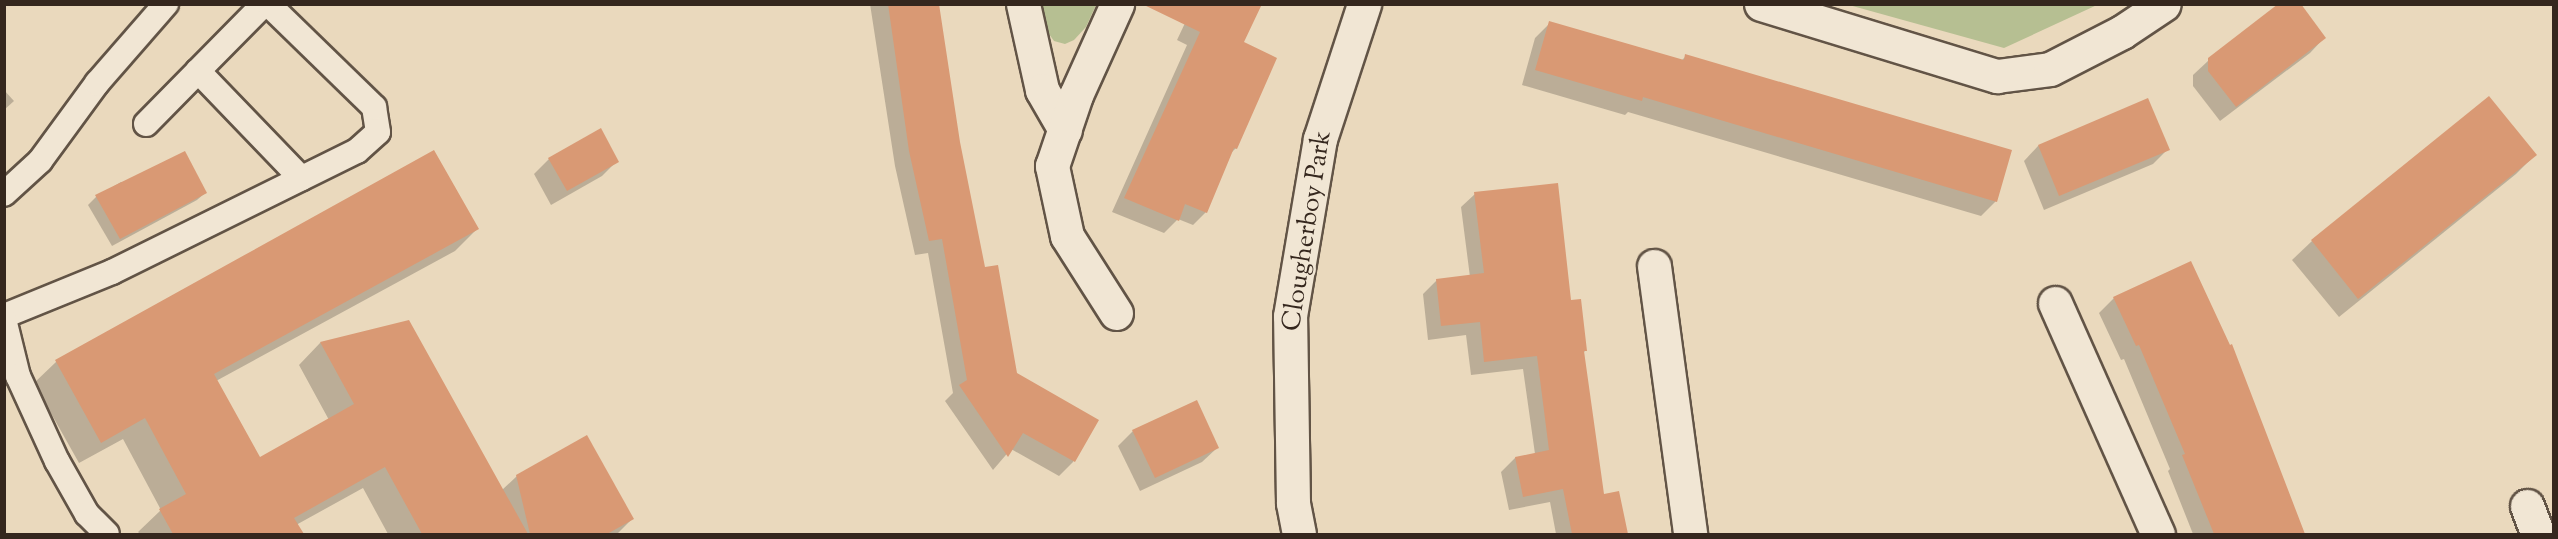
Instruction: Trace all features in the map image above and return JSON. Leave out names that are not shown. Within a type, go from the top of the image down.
[{"type":"street","points":[[1023,4],[1042,90],[1065,130]]},
{"type":"street","points":[[1116,314],[1067,236],[1053,166],[1076,95],[1117,4]]},
{"type":"street","name":"Clougherboy Park","points":[[1299,534],[1293,503],[1290,316],[1320,139],[1364,4]]},
{"type":"street","points":[[1761,4],[1997,76],[2050,69],[2122,32],[2164,4]]},
{"type":"street","points":[[1654,266],[1690,534]]},
{"type":"street","points":[[2055,303],[2158,534]]},
{"type":"lane","points":[[4,194],[40,161],[97,83],[166,4]]},
{"type":"lane","points":[[146,124],[264,4]]},
{"type":"lane","points":[[106,534],[87,514],[57,461],[18,376],[4,318],[112,272],[357,151],[378,132],[374,108],[268,4]]},
{"type":"lane","points":[[198,71],[301,178]]},
{"type":"green space","points":[[2097,4],[2004,48],[1849,5]]},
{"type":"green space","points":[[1040,5],[1096,5],[1086,27],[1074,40],[1065,44],[1054,41],[1044,27]]},
{"type":"building","points":[[888,4],[939,4],[960,142],[985,267],[998,265],[1017,373],[1099,420],[1075,462],[1023,433],[1008,457],[959,385],[967,380],[942,239],[929,241],[909,151]]},
{"type":"building","points":[[1142,4],[1262,4],[1244,42],[1277,58],[1237,149],[1234,148],[1207,213],[1185,204],[1179,221],[1124,198],[1200,32]]},
{"type":"building","points":[[2278,4],[2301,4],[2326,38],[2236,107],[2208,71],[2208,58]]},
{"type":"building","points":[[1549,21],[1684,60],[1685,54],[2012,150],[1997,202],[1643,97],[1642,101],[1535,70]]},
{"type":"building","points":[[2489,96],[2537,155],[2358,299],[2311,240]]},
{"type":"building","points":[[2148,98],[2170,150],[2059,196],[2038,145]]},
{"type":"building","points":[[601,128],[619,162],[567,191],[548,158]]},
{"type":"building","points":[[434,150],[479,229],[214,374],[260,457],[354,404],[320,342],[409,320],[528,534],[422,534],[385,467],[294,518],[304,534],[173,534],[159,509],[186,494],[145,418],[101,443],[55,360]]},
{"type":"building","points":[[185,151],[207,193],[120,239],[95,195]]},
{"type":"building","points":[[1558,183],[1571,300],[1581,299],[1587,351],[1584,351],[1604,494],[1619,491],[1628,534],[1572,534],[1563,489],[1523,497],[1515,457],[1549,450],[1537,356],[1484,362],[1480,322],[1441,326],[1436,279],[1484,273],[1474,192]]},
{"type":"building","points":[[2191,261],[2230,345],[2232,344],[2305,534],[2214,534],[2182,455],[2185,454],[2139,345],[2136,346],[2113,297]]},
{"type":"building","points":[[1197,400],[1219,448],[1155,478],[1132,430]]},
{"type":"building","points":[[587,435],[634,519],[607,534],[530,534],[516,475]]}]
